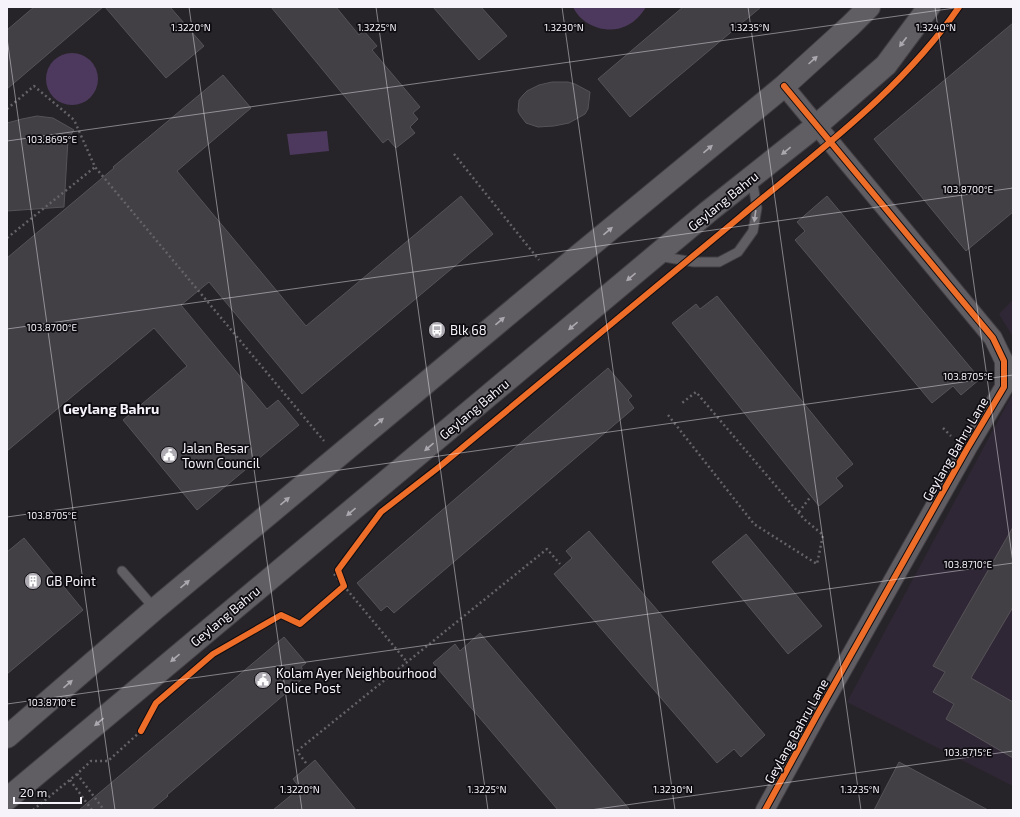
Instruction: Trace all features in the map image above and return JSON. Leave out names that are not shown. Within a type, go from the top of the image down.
[{"type":"main road","points":[[7,737],[155,609],[784,86],[851,25],[868,7]]},
{"type":"main road","name":"Geylang Bahru","points":[[7,799],[657,256],[816,126],[886,65],[926,8]]},
{"type":"street","name":"Geylang Bahru Lane","points":[[765,810],[963,456],[1004,387],[1008,360],[993,338],[784,86]]},
{"type":"lane","points":[[657,256],[694,262],[719,262],[738,252],[753,231],[756,208],[752,178]]},
{"type":"lane","points":[[122,570],[155,609]]},
{"type":"path","points":[[7,109],[34,86],[72,118],[78,126],[95,167],[327,445]]},
{"type":"path","points":[[454,154],[540,260]]},
{"type":"path","points":[[7,238],[95,167]]},
{"type":"path","points":[[668,415],[754,524],[817,564],[823,535],[798,512],[696,392],[682,403]]},
{"type":"path","points":[[798,512],[811,496]]},
{"type":"path","points":[[306,763],[297,751],[547,549],[560,564]]},
{"type":"path","points":[[336,572],[344,586],[407,662]]},
{"type":"path","points":[[338,591],[344,586]]},
{"type":"path","points":[[32,810],[91,761],[108,761],[141,731],[145,724]]},
{"type":"path","points":[[76,774],[104,810]]},
{"type":"path","points":[[70,780],[92,810]]},
{"type":"shaded area","points":[[573,7],[646,7],[640,15],[626,26],[611,30],[589,24],[577,14]]},
{"type":"shaded area","points":[[72,53],[82,55],[90,61],[96,69],[98,79],[96,89],[90,97],[82,103],[72,105],[62,103],[54,97],[48,89],[46,79],[48,69],[54,61],[62,55]]},
{"type":"shaded area","points":[[327,131],[329,151],[290,155],[287,134]]},
{"type":"shaded area","points":[[1013,300],[1013,337],[999,314]]},
{"type":"shaded area","points":[[1013,393],[1013,786],[847,702]]},
{"type":"building","points":[[34,7],[103,7],[7,89],[7,30]]},
{"type":"building","points":[[105,7],[170,7],[204,46],[166,78]]},
{"type":"building","points":[[271,7],[336,7],[359,35],[364,31],[377,46],[372,50],[420,107],[413,113],[418,119],[410,127],[415,133],[396,148],[388,139],[383,143]]},
{"type":"building","points":[[433,7],[481,7],[507,36],[479,60]]},
{"type":"building","points":[[683,7],[761,7],[630,117],[598,79]]},
{"type":"building","points":[[1013,23],[1013,212],[966,251],[874,139]]},
{"type":"building","points":[[223,75],[251,108],[177,171],[306,326],[461,196],[493,234],[302,394],[209,282],[181,305],[267,409],[278,400],[299,425],[197,510],[123,420],[187,366],[154,328],[7,451],[7,258]]},
{"type":"building","points":[[552,82],[568,82],[590,92],[588,109],[585,114],[569,123],[554,126],[538,127],[526,123],[518,111],[519,100],[527,91],[539,85]]},
{"type":"building","points":[[37,116],[53,118],[74,130],[68,139],[64,207],[7,211],[7,123]]},
{"type":"building","points":[[827,196],[980,379],[961,395],[953,386],[932,403],[795,240],[805,231],[797,222]]},
{"type":"building","points":[[717,296],[853,464],[836,478],[843,486],[819,506],[672,323],[696,304],[700,309]]},
{"type":"building","points":[[608,368],[632,396],[628,400],[634,408],[394,613],[387,606],[381,611],[357,583]]},
{"type":"building","points":[[1013,527],[1013,607],[971,678],[1013,702],[1013,758],[946,719],[954,704],[933,692],[945,672],[933,666]]},
{"type":"building","points":[[589,531],[765,735],[741,757],[734,749],[717,763],[554,574],[572,558],[566,551]]},
{"type":"building","points":[[746,534],[822,626],[788,654],[712,562]]},
{"type":"building","name":"GB Point","points":[[24,538],[83,610],[7,674],[7,552]]},
{"type":"building","points":[[480,633],[630,810],[558,810],[433,663],[455,644],[460,651]]},
{"type":"building","points":[[284,637],[306,663],[301,667],[307,675],[167,795],[168,796],[151,810],[79,810]]},
{"type":"building","points":[[315,760],[356,810],[273,810],[300,788],[293,779]]},
{"type":"building","points":[[899,762],[988,810],[874,810]]},
{"type":"cycle path","points":[[141,731],[156,703],[213,654],[281,615],[300,624],[344,586],[338,570],[381,512],[439,467],[857,119],[912,66],[959,7]]},
{"type":"cycle path","points":[[765,810],[967,449],[1004,387],[1004,361],[993,338],[784,86]]},
{"type":"place","name":"Blk 68","points":[[437,330]]},
{"type":"place","name":"Jalan Besar Town Council","points":[[169,455]]},
{"type":"place","name":"GB Point","points":[[33,581]]},
{"type":"place","name":"Kolam Ayer Neighbourhood Police Post","points":[[263,680]]},
{"type":"district","name":"Geylang Bahru","points":[[111,408]]}]
